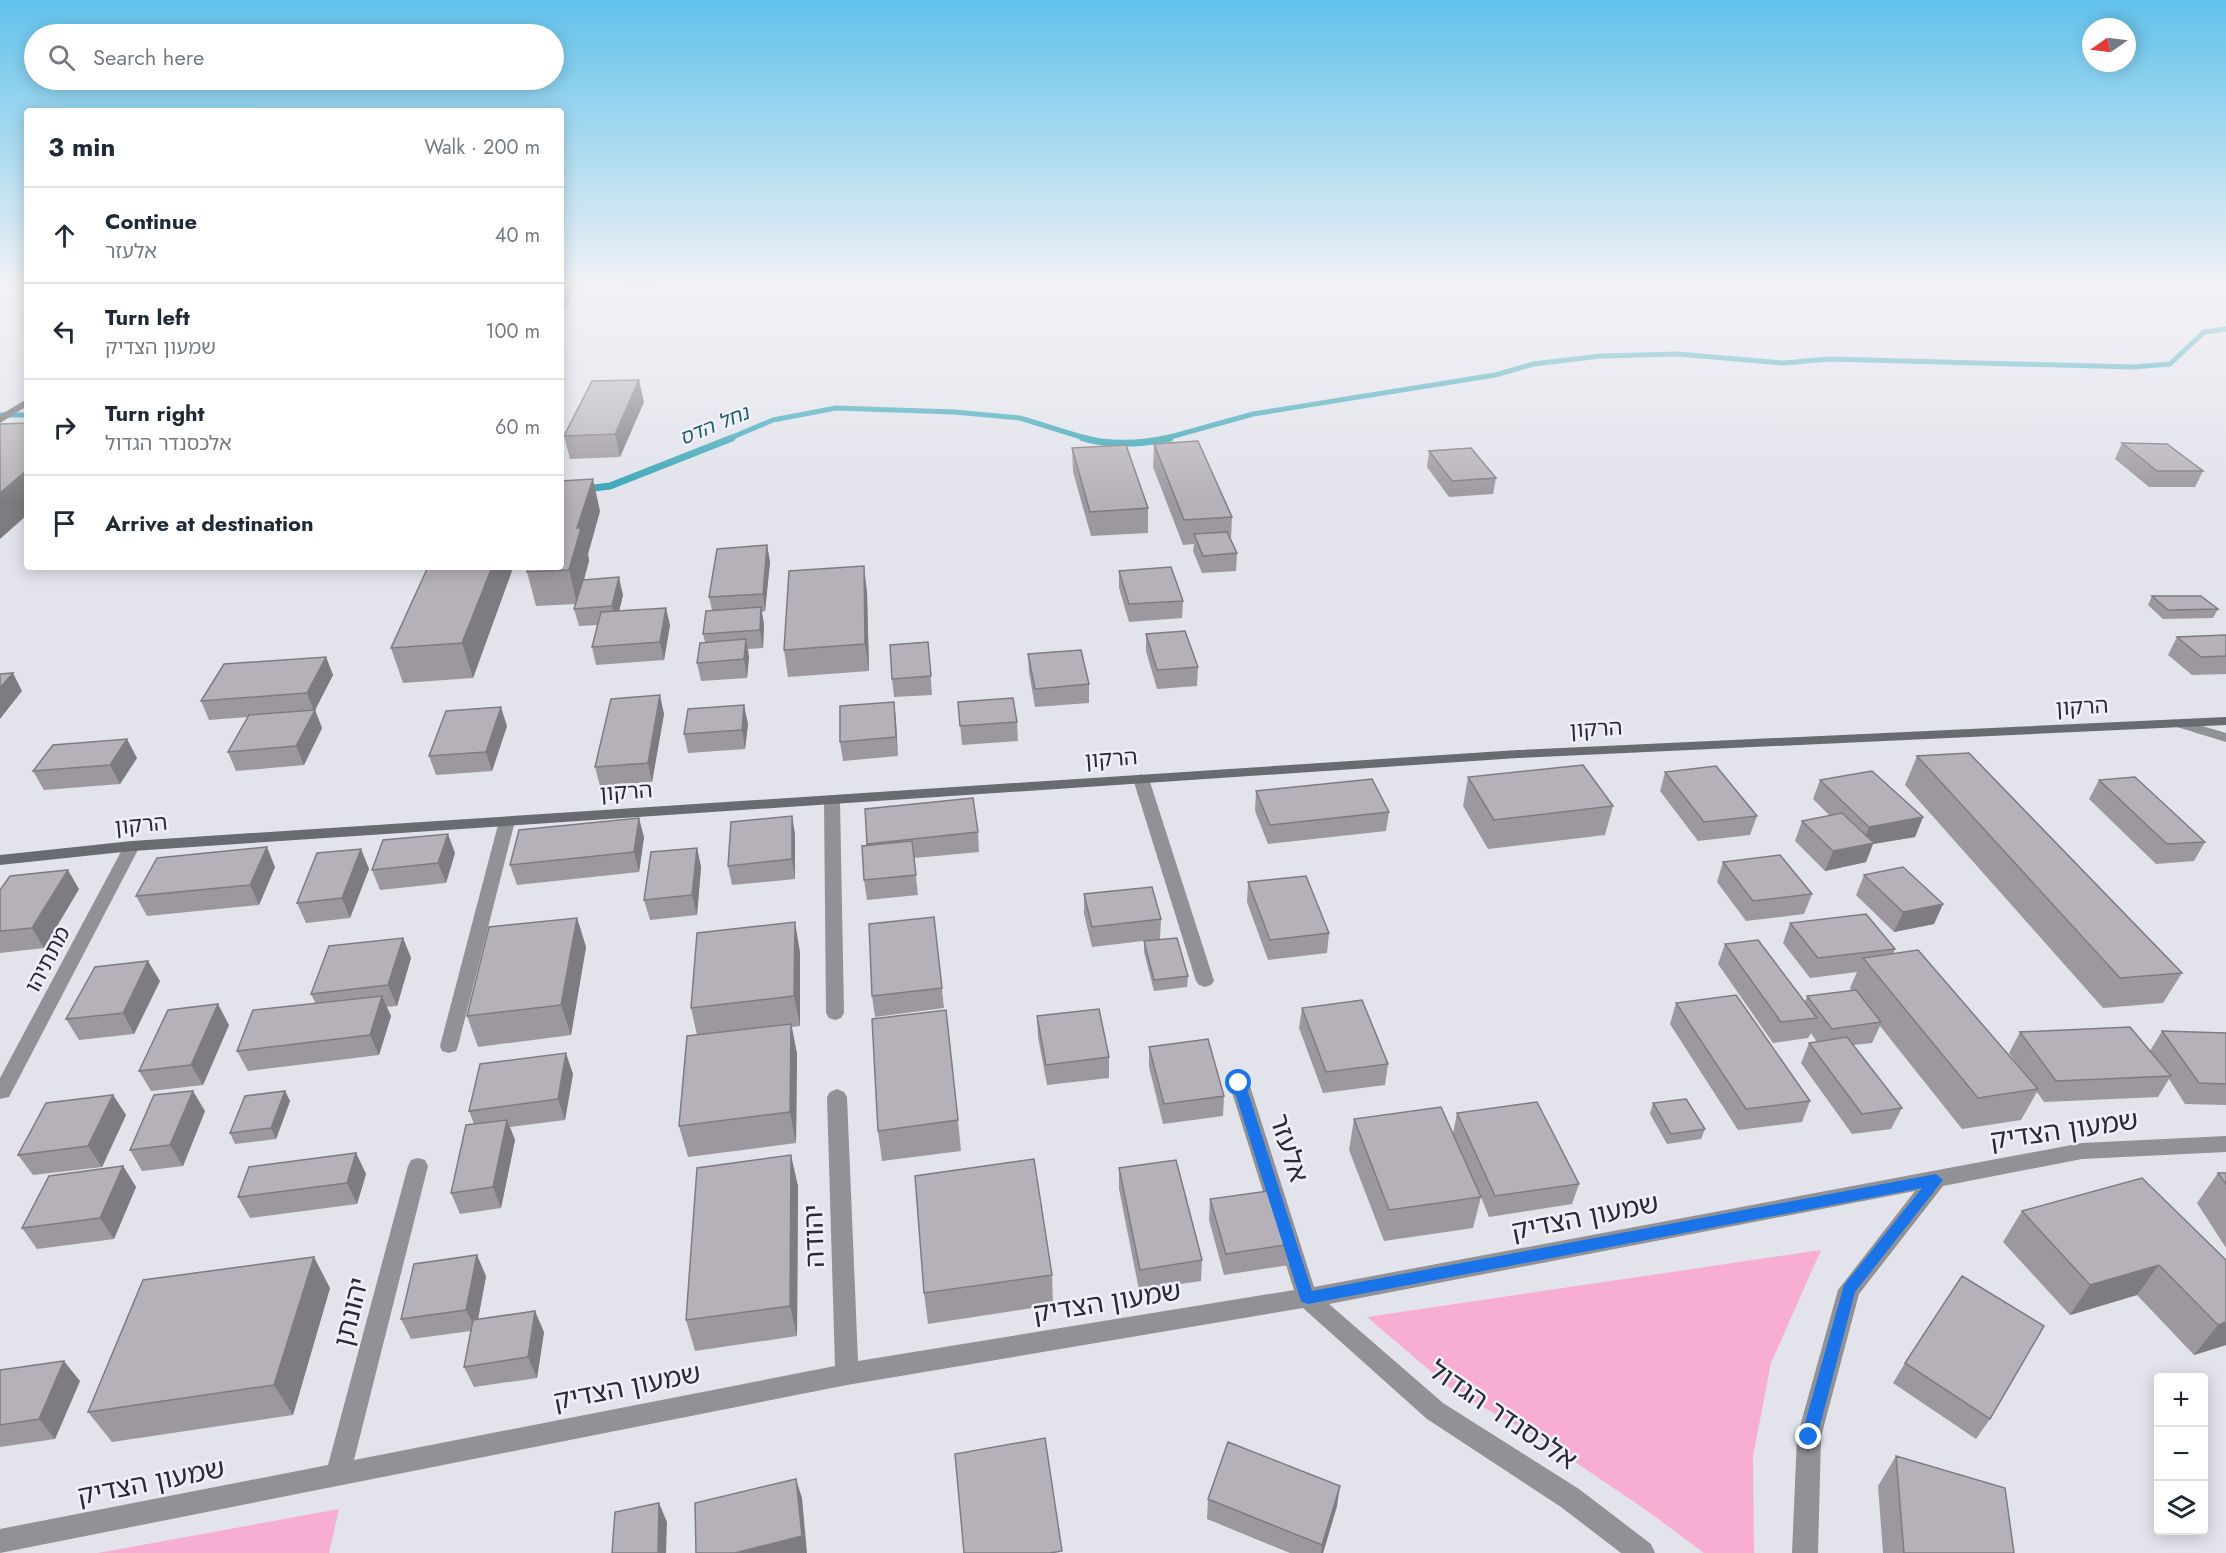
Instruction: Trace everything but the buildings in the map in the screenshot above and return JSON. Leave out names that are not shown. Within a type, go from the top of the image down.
[{"type":"street","points":[[0,420],[24,404]]},
{"type":"street","name":"הרקון","points":[[0,860],[132,846],[1518,754],[2226,722]]},
{"type":"street","points":[[2182,724],[2226,738]]},
{"type":"street","points":[[1141,779],[1205,981]]},
{"type":"street","points":[[832,801],[835,1013]]},
{"type":"street","points":[[449,1046],[507,821]]},
{"type":"street","name":"מתתיהו","points":[[2,1092],[132,846]]},
{"type":"street","name":"אלעזר","points":[[1239,1083],[1308,1298]]},
{"type":"street","name":"יהודה","points":[[837,1097],[847,1374]]},
{"type":"street","name":"שמעון הצדיק","points":[[0,1542],[338,1473],[847,1374],[1308,1298],[1936,1180],[2082,1150],[2226,1144]]},
{"type":"street","name":"יהונתן","points":[[338,1473],[418,1166]]},
{"type":"street","points":[[1804,1553],[1809,1437],[1849,1290],[1936,1180]]},
{"type":"street","name":"אלכסנדר הגדול","points":[[1308,1298],[1435,1411],[1570,1498],[1642,1553]]},
{"type":"shaded area","points":[[1821,1250],[1771,1363],[1753,1456],[1754,1553],[1704,1553],[1646,1510],[1541,1439],[1454,1391],[1367,1317]]},
{"type":"shaded area","points":[[339,1509],[329,1553],[98,1553]]},
{"type":"waterway","name":"נחל הדס","points":[[1163,439],[1253,414],[1495,375],[1533,364],[1597,356]]},
{"type":"waterway","name":"נחל הדס","points":[[1707,356],[1783,363],[1830,359],[2133,367],[2170,364],[2178,356]]},
{"type":"waterway","name":"נחל הדס","points":[[728,439],[773,420],[836,408],[954,412],[1020,418],[1088,439]]},
{"type":"waterway","name":"נחל הדס","points":[[0,415],[24,415]]},
{"type":"waterway","name":"נחל הדס","points":[[564,492],[610,486],[732,438]]},
{"type":"waterway","name":"נחל הדס","points":[[1083,438],[1088,439]]},
{"type":"waterway","name":"נחל הדס","points":[[1088,439],[1126,443],[1170,438]]},
{"type":"route","points":[[1239,1083],[1308,1298],[1936,1180],[1849,1290],[1809,1437]]}]
